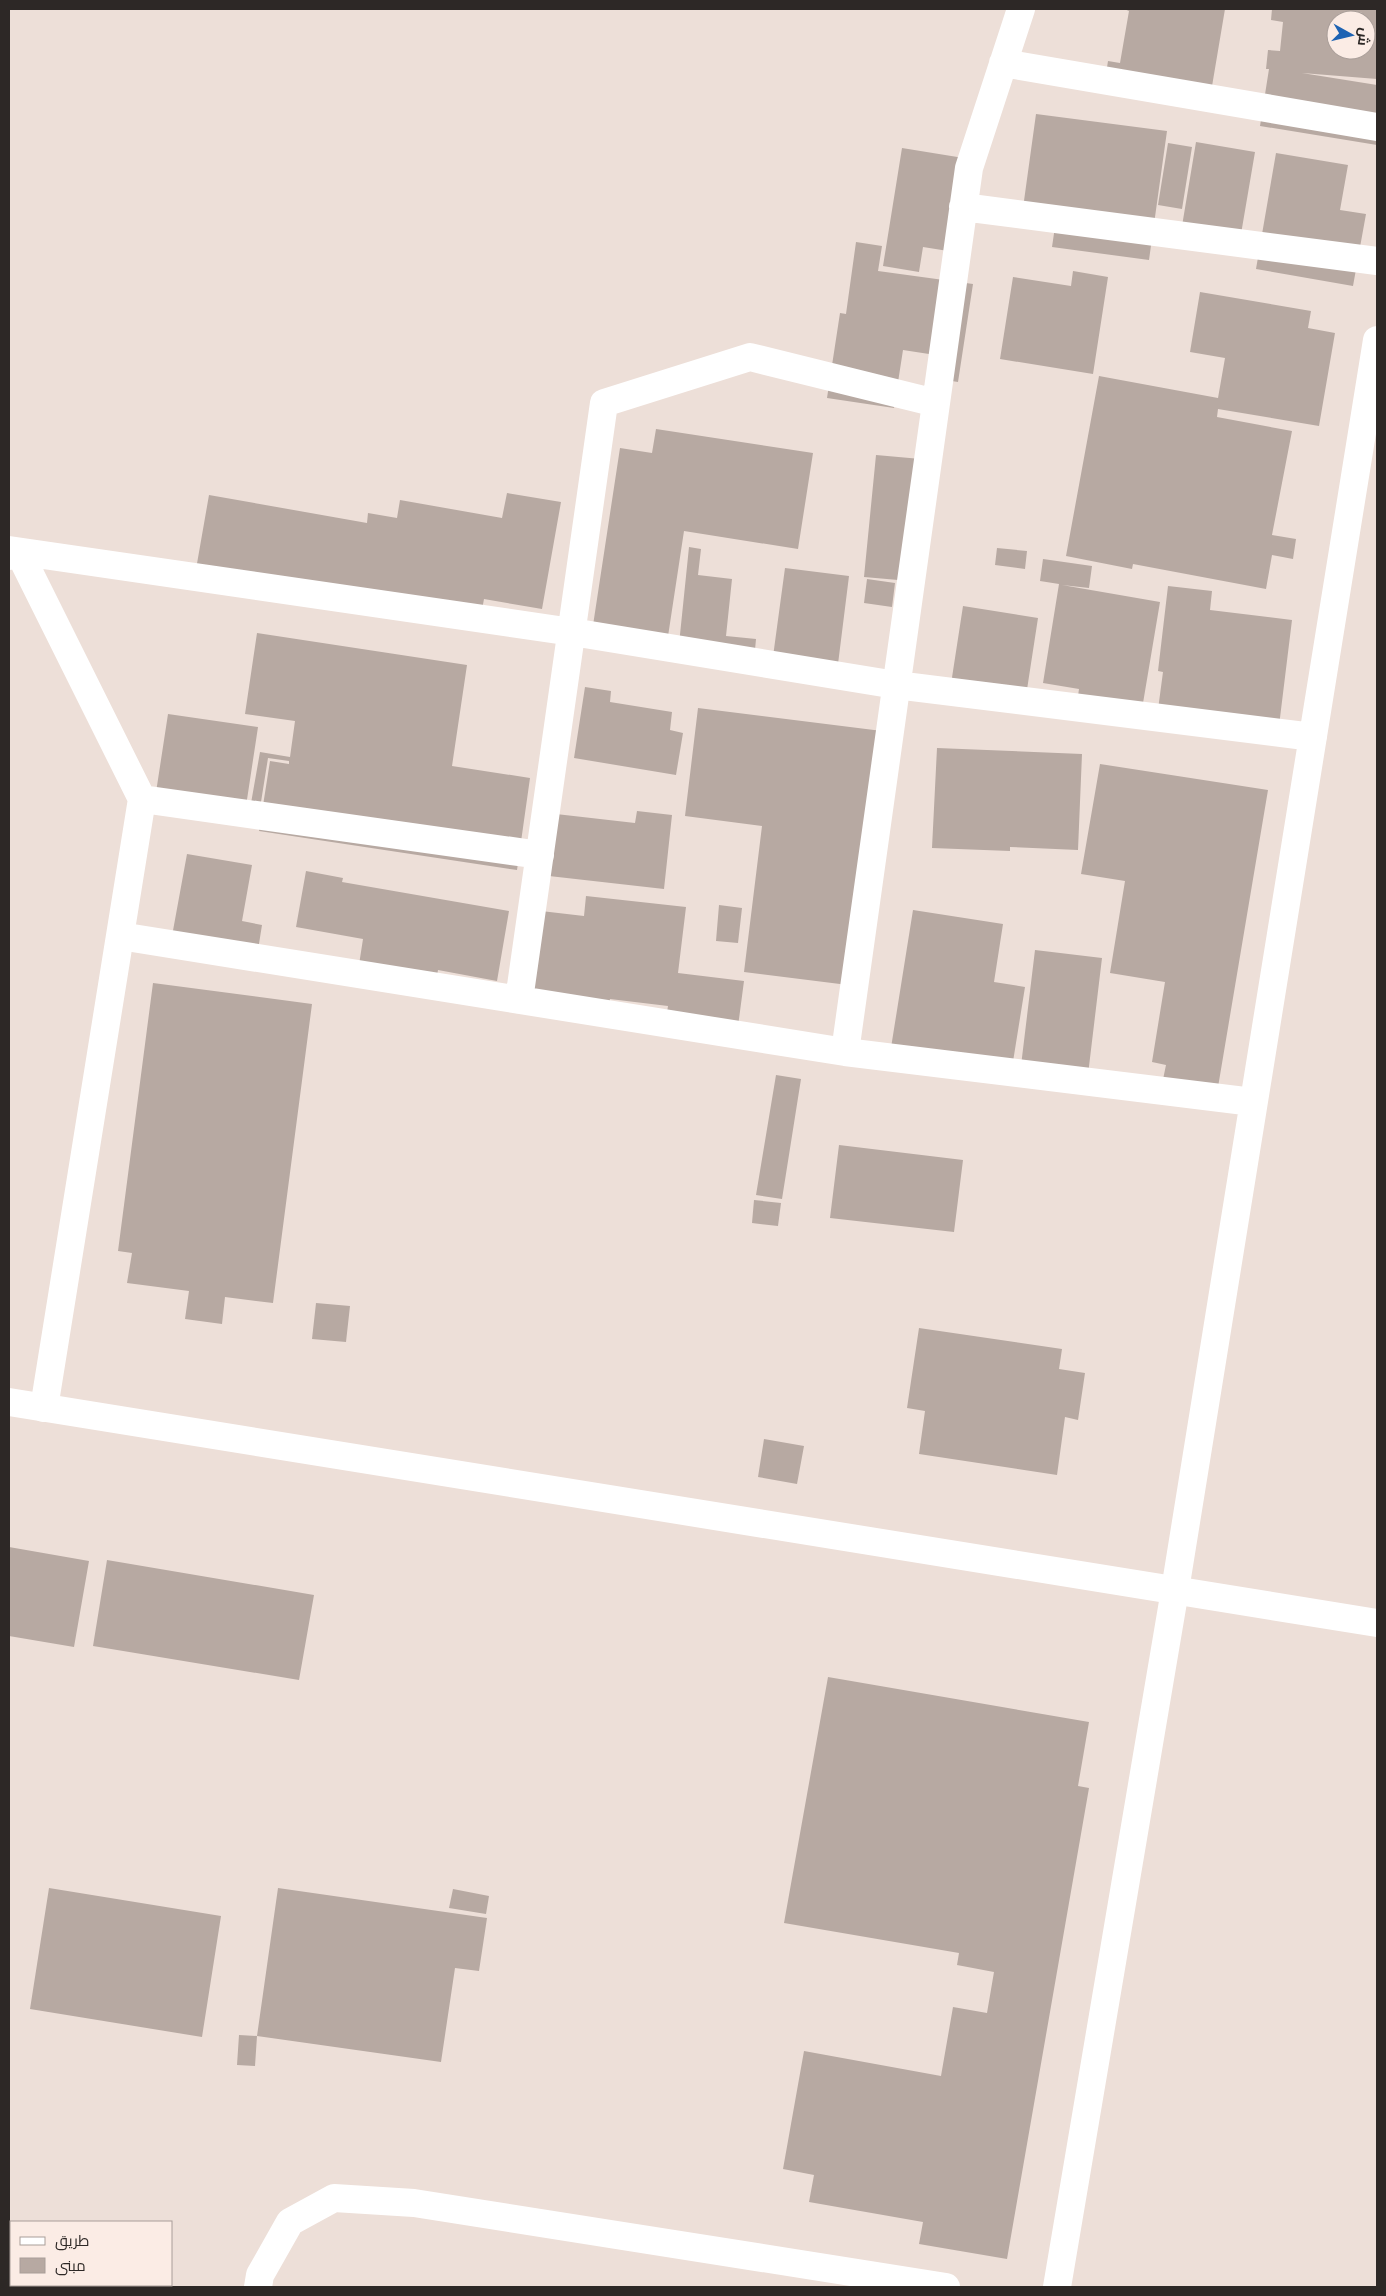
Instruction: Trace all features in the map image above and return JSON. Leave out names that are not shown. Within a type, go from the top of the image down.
[{"type":"street","points":[[845,1052],[969,168],[1021,9]]},
{"type":"street","points":[[1003,63],[1377,127]]},
{"type":"street","points":[[964,207],[1377,262]]},
{"type":"street","points":[[1056,2287],[1175,1590],[1377,340]]},
{"type":"street","points":[[519,1000],[604,403],[750,357],[936,403]]},
{"type":"street","points":[[12,552],[572,632],[896,685],[1313,737]]},
{"type":"street","points":[[12,552],[142,799],[44,1408]]},
{"type":"street","points":[[142,799],[540,855]]},
{"type":"street","points":[[120,936],[845,1052],[1254,1102]]},
{"type":"street","points":[[9,1402],[1377,1623]]},
{"type":"street","points":[[258,2287],[260,2275],[290,2222],[334,2198],[414,2203],[946,2287]]},
{"type":"building","points":[[1124,9],[1225,9],[1208,110],[1103,93],[1108,61],[1120,63],[1129,11]]},
{"type":"building","points":[[1272,9],[1377,9],[1377,79],[1302,73],[1377,85],[1377,145],[1260,126],[1269,69],[1266,69],[1268,50],[1280,51],[1283,22],[1271,20]]},
{"type":"building","points":[[1036,114],[1167,131],[1149,260],[1052,247],[1057,213],[1023,208]]},
{"type":"building","points":[[1196,142],[1255,152],[1241,234],[1181,232]]},
{"type":"building","points":[[1168,143],[1192,147],[1182,209],[1158,205]]},
{"type":"building","points":[[902,148],[982,161],[967,254],[923,247],[919,272],[883,266]]},
{"type":"building","points":[[1276,153],[1348,165],[1340,210],[1366,214],[1353,286],[1256,269]]},
{"type":"building","points":[[856,242],[882,246],[878,271],[973,284],[958,382],[939,379],[942,356],[903,350],[894,408],[827,398],[840,313],[846,314]]},
{"type":"building","points":[[1073,271],[1108,277],[1093,374],[1000,359],[1013,277],[1071,286]]},
{"type":"building","points":[[1200,292],[1311,311],[1308,328],[1335,333],[1319,426],[1218,409],[1217,417],[1292,431],[1272,535],[1296,539],[1293,559],[1272,555],[1266,589],[1133,564],[1132,569],[1066,556],[1099,376],[1218,398],[1225,358],[1190,352]]},
{"type":"building","points":[[656,429],[813,453],[798,549],[684,531],[665,656],[590,645],[620,448],[652,453]]},
{"type":"building","points":[[876,455],[932,460],[921,582],[864,577]]},
{"type":"building","points":[[507,493],[561,502],[542,609],[484,599],[479,626],[195,575],[209,495],[367,523],[368,513],[397,518],[400,500],[502,518]]},
{"type":"building","points":[[689,547],[701,549],[698,575],[732,579],[726,636],[756,639],[754,661],[678,654]]},
{"type":"building","points":[[997,548],[1027,551],[1025,569],[995,565]]},
{"type":"building","points":[[1043,559],[1092,566],[1089,588],[1062,585],[1160,602],[1141,715],[1077,703],[1079,689],[1043,683],[1059,584],[1040,581]]},
{"type":"building","points":[[785,568],[849,576],[837,672],[772,664]]},
{"type":"building","points":[[867,579],[895,583],[892,607],[864,603]]},
{"type":"building","points":[[1168,586],[1212,591],[1210,610],[1292,620],[1278,734],[1157,717],[1163,672],[1158,671]]},
{"type":"building","points":[[963,606],[1038,618],[1026,696],[951,684]]},
{"type":"building","points":[[257,633],[467,665],[452,766],[530,778],[517,870],[259,831],[270,761],[289,764],[289,761],[268,758],[257,827],[247,826],[260,752],[290,757],[295,721],[245,714]]},
{"type":"building","points":[[585,687],[611,691],[610,702],[672,712],[670,730],[683,733],[676,775],[574,758]]},
{"type":"building","points":[[698,708],[898,733],[864,987],[744,972],[762,826],[685,816]]},
{"type":"building","points":[[168,714],[258,727],[243,826],[153,812]]},
{"type":"building","points":[[937,748],[1082,754],[1078,850],[1010,847],[1010,851],[932,848]]},
{"type":"building","points":[[1100,764],[1268,790],[1216,1099],[1161,1089],[1166,1065],[1152,1062],[1165,982],[1110,973],[1125,881],[1081,874]]},
{"type":"building","points":[[637,811],[672,815],[664,889],[549,876],[556,814],[635,823]]},
{"type":"building","points":[[187,854],[252,865],[242,921],[262,925],[258,950],[172,936]]},
{"type":"building","points":[[306,871],[343,878],[342,882],[509,911],[497,981],[438,970],[433,998],[356,984],[363,939],[296,927]]},
{"type":"building","points":[[586,896],[686,907],[678,973],[744,981],[737,1034],[665,1025],[668,1006],[610,999],[609,1006],[531,997],[541,911],[584,916]]},
{"type":"building","points":[[719,905],[742,908],[738,943],[716,941]]},
{"type":"building","points":[[913,910],[1003,924],[994,982],[1025,987],[1011,1074],[890,1054]]},
{"type":"building","points":[[1035,950],[1102,958],[1087,1083],[1020,1074]]},
{"type":"building","points":[[153,983],[312,1004],[273,1303],[225,1297],[222,1324],[185,1319],[189,1291],[127,1283],[132,1253],[118,1251]]},
{"type":"building","points":[[776,1075],[801,1079],[782,1199],[756,1195]]},
{"type":"building","points":[[839,1145],[963,1160],[954,1232],[830,1218]]},
{"type":"building","points":[[754,1200],[781,1203],[778,1226],[752,1223]]},
{"type":"building","points":[[316,1303],[350,1306],[346,1342],[312,1339]]},
{"type":"building","points":[[919,1328],[1062,1349],[1059,1369],[1085,1373],[1078,1420],[1065,1417],[1057,1475],[919,1454],[925,1411],[907,1408]]},
{"type":"building","points":[[764,1439],[804,1446],[797,1484],[758,1477]]},
{"type":"building","points":[[9,1547],[89,1561],[74,1647],[9,1636]]},
{"type":"building","points":[[107,1560],[314,1595],[299,1680],[93,1646]]},
{"type":"building","points":[[828,1677],[1089,1722],[1078,1786],[1089,1788],[1007,2259],[919,2244],[923,2222],[809,2202],[814,2175],[783,2169],[804,2051],[941,2076],[953,2007],[987,2013],[994,1972],[957,1965],[959,1953],[784,1923]]},
{"type":"building","points":[[49,1888],[221,1916],[202,2037],[30,2009]]},
{"type":"building","points":[[278,1888],[487,1918],[479,1971],[455,1968],[441,2062],[257,2036]]},
{"type":"building","points":[[453,1889],[489,1896],[486,1914],[449,1908]]},
{"type":"building","points":[[239,2035],[257,2036],[255,2066],[237,2065]]}]
